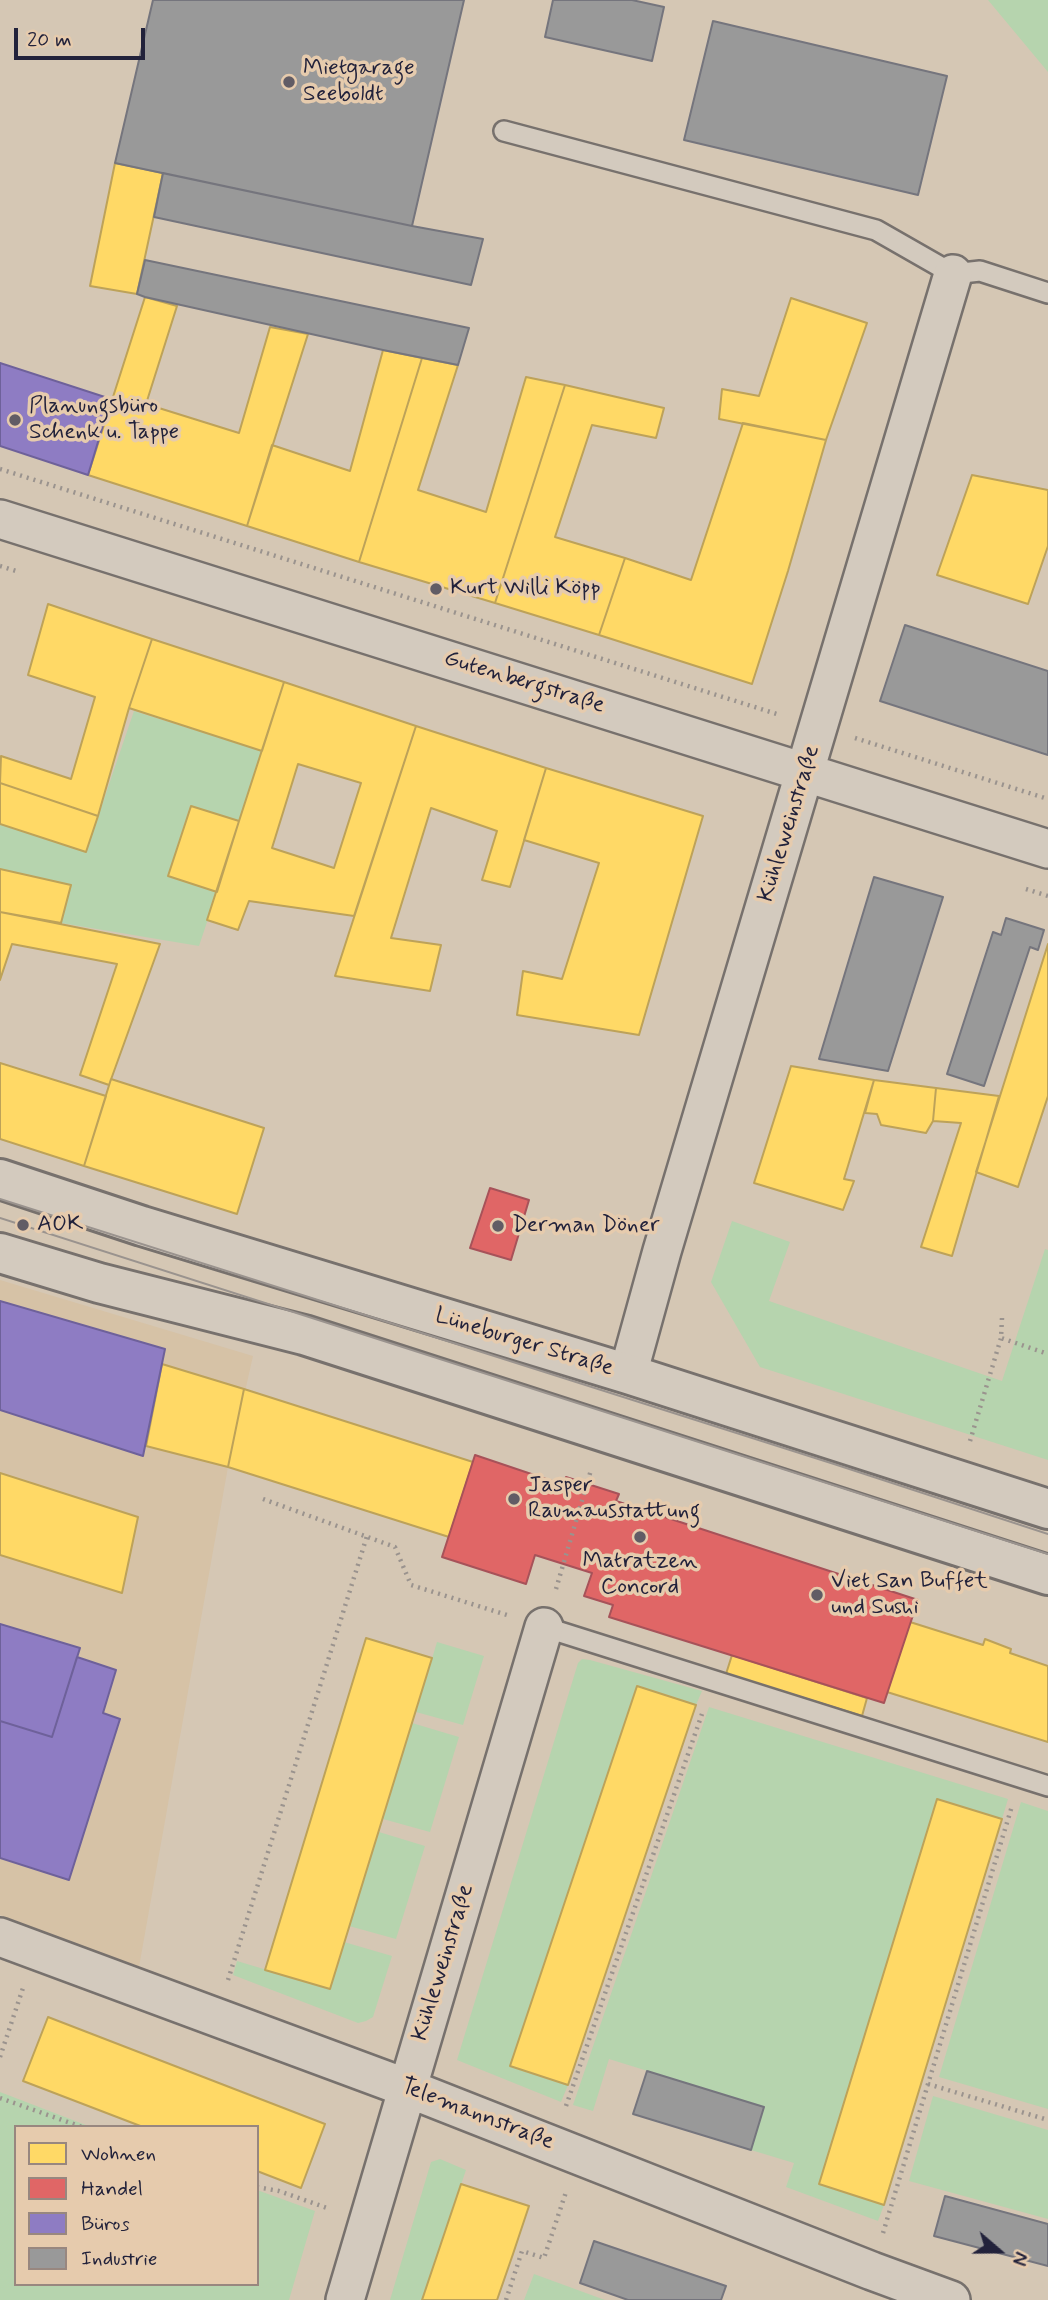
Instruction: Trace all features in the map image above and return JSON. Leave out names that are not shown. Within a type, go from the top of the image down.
[{"type":"main road","name":"Lüneburger Straße","points":[[0,1179],[142,1226],[628,1374],[1048,1509]]},
{"type":"main road","points":[[0,1253],[99,1283],[304,1335],[1048,1575]]},
{"type":"street","name":"Kühleweinstraße","points":[[628,1374],[662,1251],[953,274]]},
{"type":"street","name":"Gutenbergstraße","points":[[0,519],[1048,849]]},
{"type":"street","name":"Kühleweinstraße","points":[[345,2300],[544,1627]]},
{"type":"street","name":"Telemannstraße","points":[[0,1937],[407,2088],[951,2300]]},
{"type":"lane","points":[[505,131],[876,230],[953,274],[979,271],[1048,293]]},
{"type":"lane","points":[[544,1627],[1048,1786]]},
{"type":"path","name":"Gutenbergstraße","points":[[0,469],[1048,799]]},
{"type":"path","points":[[967,1451],[1001,1338],[1002,1318]]},
{"type":"path","points":[[1001,1338],[1048,1354]]},
{"type":"path","points":[[264,1499],[395,1547],[411,1585],[544,1627],[595,1459]]},
{"type":"path","points":[[217,2017],[366,1536]]},
{"type":"path","points":[[506,2300],[522,2251],[544,2258],[566,2150],[713,1680]]},
{"type":"path","points":[[872,2271],[964,1967],[991,1867],[1021,1778]]},
{"type":"path","points":[[0,2057],[36,1950]]},
{"type":"path","points":[[957,1965],[964,1967]]},
{"type":"path","points":[[929,2059],[935,2060]]},
{"type":"path","points":[[928,2084],[1048,2120]]},
{"type":"path","points":[[0,2098],[76,2125]]},
{"type":"path","points":[[899,2156],[906,2158]]},
{"type":"path","points":[[259,2187],[279,2191],[369,2222]]},
{"type":"path","points":[[513,2254],[521,2257]]},
{"type":"shaded area","points":[[0,1280],[253,1356],[228,1467],[139,1967],[0,1915]]},
{"type":"green space","points":[[988,0],[1048,0],[1048,72]]},
{"type":"green space","points":[[134,711],[262,751],[239,821],[190,806],[168,876],[217,892],[199,946],[61,923],[71,885],[0,869],[0,824],[86,852]]},
{"type":"green space","points":[[732,1221],[790,1242],[769,1301],[1002,1381],[1045,1249],[1048,1250],[1048,1460],[760,1367],[711,1282]]},
{"type":"green space","points":[[437,1642],[484,1656],[463,1725],[416,1712]]},
{"type":"green space","points":[[582,1659],[702,1691],[696,1705],[637,1686],[510,2065],[568,2085],[561,2102],[457,2060],[578,1663]]},
{"type":"green space","points":[[709,1707],[1008,1799],[1002,1819],[937,1799],[819,2184],[884,2205],[878,2221],[786,2187],[794,2163],[751,2150],[764,2107],[609,2059],[593,2111],[573,2105]]},
{"type":"green space","points":[[412,1723],[459,1737],[430,1832],[383,1819]]},
{"type":"green space","points":[[1021,1802],[1048,1811],[1048,2109],[939,2077]]},
{"type":"green space","points":[[379,1832],[425,1846],[396,1939],[349,1926]]},
{"type":"green space","points":[[344,1942],[392,1956],[373,2017],[366,2021],[358,2023],[233,1975],[237,1961],[330,1989]]},
{"type":"green space","points":[[0,2092],[86,2125],[14,2125],[14,2286],[259,2286],[259,2191],[315,2211],[289,2300],[0,2300]]},
{"type":"green space","points":[[933,2096],[1048,2130],[1048,2219],[909,2181]]},
{"type":"green space","points":[[440,2159],[466,2170],[422,2300],[390,2300],[431,2162]]},
{"type":"green space","points":[[534,2274],[605,2300],[524,2300]]},
{"type":"building: Wohnen","points":[[115,163],[163,173],[137,294],[90,286]]},
{"type":"building: Wohnen","points":[[145,297],[177,306],[146,404],[239,433],[270,327],[308,334],[247,526],[88,475]]},
{"type":"building: Wohnen","points":[[791,298],[867,323],[826,440],[719,419],[722,389],[759,396]]},
{"type":"building: Wohnen","points":[[383,350],[422,358],[359,562],[247,526],[272,445],[350,471]]},
{"type":"building: Wohnen","points":[[422,358],[458,365],[418,490],[486,512],[526,377],[565,385],[495,603],[359,562]]},
{"type":"building: Wohnen","points":[[565,385],[664,408],[656,438],[592,425],[555,537],[625,558],[599,635],[495,603]]},
{"type":"building: Wohnen","points":[[743,423],[826,440],[752,684],[599,635],[625,558],[691,580]]},
{"type":"building: Wohnen","points":[[972,475],[1048,490],[1048,546],[1028,604],[937,575]]},
{"type":"building: Wohnen","points":[[48,604],[152,639],[98,816],[0,783],[1,756],[71,779],[95,697],[28,675]]},
{"type":"building: Wohnen","points":[[152,639],[284,682],[262,751],[129,708]]},
{"type":"building: Wohnen","points":[[284,682],[416,726],[354,916],[249,901],[238,930],[207,920]],"holes":[[[298,764],[361,783],[334,868],[272,848]]]},
{"type":"building: Wohnen","points":[[416,726],[546,768],[510,887],[482,880],[497,831],[431,808],[391,938],[441,945],[430,991],[335,976]]},
{"type":"building: Wohnen","points":[[546,768],[703,816],[639,1035],[517,1015],[523,971],[562,979],[599,863],[524,840]]},
{"type":"building: Wohnen","points":[[0,783],[98,816],[86,852],[0,824]]},
{"type":"building: Wohnen","points":[[191,806],[239,821],[217,892],[168,876]]},
{"type":"building: Wohnen","points":[[0,869],[71,885],[61,923],[0,912]]},
{"type":"building: Wohnen","points":[[0,912],[160,944],[109,1085],[80,1075],[117,964],[12,944],[0,980]]},
{"type":"building: Wohnen","points":[[1048,944],[1048,1096],[1018,1187],[976,1172]]},
{"type":"building: Wohnen","points":[[0,1063],[106,1096],[84,1166],[0,1139]]},
{"type":"building: Wohnen","points":[[791,1066],[874,1080],[844,1179],[854,1181],[843,1210],[754,1183]]},
{"type":"building: Wohnen","points":[[111,1079],[264,1128],[237,1214],[84,1166]]},
{"type":"building: Wohnen","points":[[874,1080],[936,1088],[933,1121],[926,1133],[881,1125],[877,1114],[865,1113]]},
{"type":"building: Wohnen","points":[[936,1088],[999,1096],[952,1256],[921,1247],[961,1123],[933,1121]]},
{"type":"building: Wohnen","points":[[162,1364],[244,1389],[228,1467],[146,1446]]},
{"type":"building: Wohnen","points":[[244,1389],[473,1462],[449,1537],[228,1467]]},
{"type":"building: Wohnen","points":[[0,1473],[138,1517],[122,1593],[0,1555]]},
{"type":"building: Wohnen","points":[[910,1622],[983,1645],[985,1639],[1011,1649],[1010,1653],[1048,1666],[1048,1742],[887,1692]]},
{"type":"building: Wohnen","points":[[366,1638],[432,1658],[330,1989],[265,1970]]},
{"type":"building: Wohnen","points":[[732,1655],[867,1698],[862,1716],[726,1674]]},
{"type":"building: Wohnen","points":[[637,1686],[696,1705],[568,2085],[510,2066]]},
{"type":"building: Wohnen","points":[[937,1799],[1002,1819],[884,2205],[819,2184]]},
{"type":"building: Wohnen","points":[[48,2017],[325,2124],[301,2188],[259,2172],[259,2125],[138,2125],[23,2081]]},
{"type":"building: Wohnen","points":[[461,2184],[529,2206],[513,2254],[497,2300],[422,2300]]},
{"type":"building: Handel","points":[[490,1188],[529,1200],[511,1260],[470,1248]]},
{"type":"building: Handel","points":[[475,1455],[564,1485],[566,1477],[619,1494],[616,1501],[918,1600],[884,1703],[609,1617],[613,1605],[584,1596],[592,1573],[535,1555],[526,1584],[442,1557]]},
{"type":"building: Büros","points":[[0,363],[111,399],[88,475],[0,446]]},
{"type":"building: Büros","points":[[0,1301],[165,1349],[143,1456],[0,1410]]},
{"type":"building: Büros","points":[[0,1624],[80,1648],[52,1737],[0,1721]]},
{"type":"building: Büros","points":[[77,1657],[116,1670],[103,1713],[120,1719],[69,1880],[0,1858],[0,1721],[52,1737]]},
{"type":"building: Industrie","name":"Mietgarage Seeboldt","points":[[153,0],[464,0],[412,226],[115,163]]},
{"type":"building: Industrie","points":[[553,0],[632,0],[664,7],[652,61],[545,37]]},
{"type":"building: Industrie","points":[[713,21],[947,76],[918,195],[684,140]]},
{"type":"building: Industrie","points":[[163,173],[483,239],[471,285],[154,217]]},
{"type":"building: Industrie","points":[[145,260],[469,328],[458,365],[383,350],[137,294]]},
{"type":"building: Industrie","points":[[905,625],[1048,671],[1048,755],[880,701]]},
{"type":"building: Industrie","points":[[874,877],[943,897],[888,1071],[819,1059]]},
{"type":"building: Industrie","points":[[1006,918],[1044,930],[1038,950],[1030,947],[984,1086],[947,1074],[993,932],[1001,935]]},
{"type":"building: Industrie","points":[[647,2071],[764,2107],[751,2150],[633,2114]]},
{"type":"building: Industrie","points":[[945,2196],[1048,2224],[1048,2266],[934,2236]]},
{"type":"building: Industrie","points":[[594,2241],[726,2286],[721,2300],[628,2300],[580,2283]]},
{"type":"tram line","points":[[0,1199],[1048,1534]]},
{"type":"tram line","points":[[0,1218],[1048,1554]]},
{"type":"place","name":"Mietgarage Seeboldt","points":[[289,82]]},
{"type":"place","name":"Planungsbüro Schenk u. Tappe","points":[[15,420]]},
{"type":"place","name":"Kurt Willi Köpp","points":[[436,589]]},
{"type":"place","name":"AOK","points":[[23,1225]]},
{"type":"place","name":"Derman Döner","points":[[498,1226]]},
{"type":"place","name":"Jasper Raumausstattung","points":[[514,1499]]},
{"type":"place","name":"Matratzen Concord","points":[[640,1537]]},
{"type":"place","name":"Viet San Buffet und Sushi","points":[[817,1595]]}]
